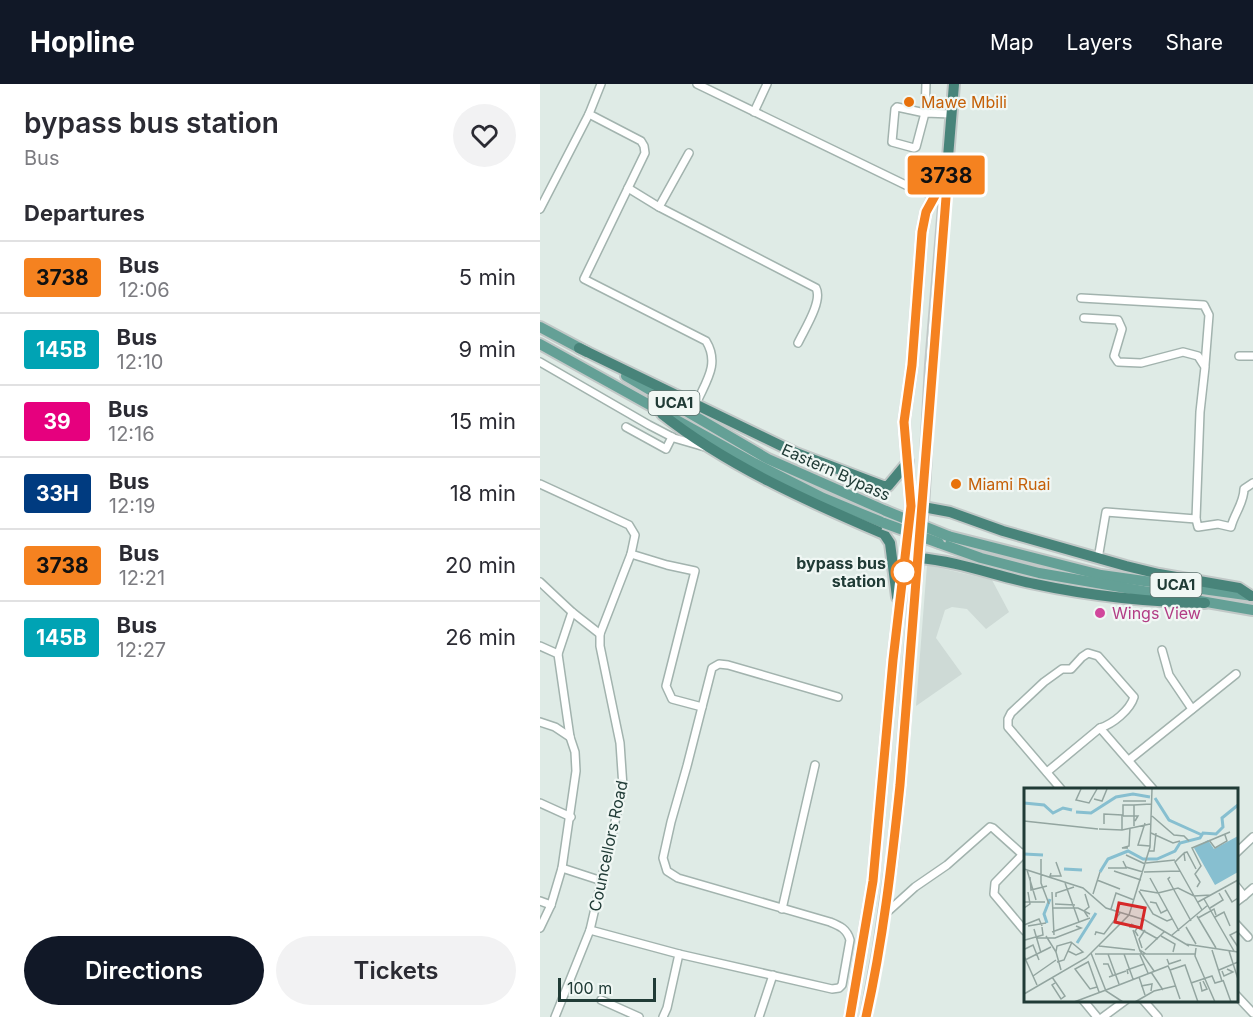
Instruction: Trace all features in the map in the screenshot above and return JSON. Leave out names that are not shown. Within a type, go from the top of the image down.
[{"type":"highway","points":[[948,172],[926,212],[922,232],[912,365],[904,422],[911,506],[873,881],[852,1012],[867,1013],[884,915],[900,785],[923,507],[932,364],[948,172],[954,84]]},
{"type":"highway","points":[[579,348],[796,453],[883,486],[888,486],[908,462]]},
{"type":"highway","points":[[912,365],[924,360],[932,364]]},
{"type":"highway","points":[[662,414],[689,435],[806,501],[884,534],[890,543],[899,612]]},
{"type":"highway","points":[[923,507],[950,512],[1003,531],[1098,559],[1159,574],[1239,588],[1252,596]]},
{"type":"highway","points":[[918,558],[935,559],[1033,584],[1111,598],[1204,603]]},
{"type":"highway","points":[[873,881],[888,880]]},
{"type":"highway","points":[[860,965],[875,969]]},
{"type":"main road","name":"Eastern Bypass","points":[[540,327],[768,459],[948,536],[1099,579],[1204,603],[1253,610]]},
{"type":"main road","name":"Eastern Bypass","points":[[540,344],[662,414],[823,498],[981,558],[1039,573],[1252,596]]},
{"type":"street","points":[[540,209],[589,114],[601,84]]},
{"type":"street","points":[[697,84],[916,190],[935,195]]},
{"type":"street","points":[[754,112],[767,84]]},
{"type":"street","points":[[926,84],[925,113],[916,147],[892,142],[897,107],[925,113],[952,114]]},
{"type":"street","points":[[589,114],[641,141],[645,153],[584,279],[706,340],[714,363],[696,404]]},
{"type":"street","points":[[659,207],[689,153]]},
{"type":"street","points":[[628,188],[659,207],[816,288],[819,293],[816,305],[798,343]]},
{"type":"street","points":[[1081,298],[1204,305],[1209,315],[1200,412],[1196,519],[1198,527],[1218,524],[1231,527],[1233,518],[1243,500],[1244,489],[1253,483]]},
{"type":"street","points":[[1084,318],[1118,320],[1122,329],[1113,356],[1118,362],[1141,363],[1183,352],[1198,356],[1204,367]]},
{"type":"street","points":[[1239,356],[1253,356]]},
{"type":"street","points":[[540,362],[672,437],[715,449]]},
{"type":"street","points":[[626,427],[666,449],[672,437]]},
{"type":"street","points":[[540,484],[629,525],[635,535],[631,554],[600,634],[540,582]]},
{"type":"street","points":[[1098,559],[1106,512],[1196,519]]},
{"type":"street","points":[[631,554],[667,566],[695,571],[666,686],[672,699],[702,707]]},
{"type":"street","points":[[540,928],[562,868],[576,771],[575,752],[570,737],[558,654],[572,612]]},
{"type":"street","name":"Councellors Road","points":[[555,1017],[590,930],[623,787],[620,743],[600,646],[600,634]]},
{"type":"street","points":[[540,646],[558,654]]},
{"type":"street","points":[[1162,650],[1169,675],[1192,709]]},
{"type":"street","points":[[1047,772],[1100,728],[1109,725],[1125,711],[1134,697],[1098,656],[1088,653],[1071,669],[1062,669],[1016,707],[1008,719],[1008,727],[1060,788]]},
{"type":"street","points":[[590,930],[679,954],[832,989],[839,988],[842,985],[850,940],[848,933],[840,926],[678,878],[667,871],[663,858],[712,668],[719,664],[747,669],[838,697]]},
{"type":"street","points":[[1129,760],[1236,674]]},
{"type":"street","points":[[540,722],[555,727],[570,737]]},
{"type":"street","points":[[1100,728],[1152,788]]},
{"type":"street","points":[[782,909],[816,765]]},
{"type":"street","points":[[540,803],[571,817]]},
{"type":"street","points":[[884,915],[990,827],[1023,853],[993,888],[994,894],[1024,930]]},
{"type":"street","points":[[1238,851],[1253,837]]},
{"type":"street","points":[[562,868],[602,881]]},
{"type":"street","points":[[1238,888],[1244,896]]},
{"type":"street","points":[[1238,900],[1253,888]]},
{"type":"street","points":[[540,901],[550,905]]},
{"type":"street","points":[[1238,926],[1248,937]]},
{"type":"street","points":[[848,933],[864,935]]},
{"type":"street","points":[[663,1017],[679,954]]},
{"type":"street","points":[[759,1017],[773,975]]},
{"type":"street","points":[[1238,997],[1253,1013]]},
{"type":"street","points":[[601,1000],[639,1017]]},
{"type":"street","points":[[1085,1002],[1097,1017]]},
{"type":"street","points":[[1103,1017],[1123,1002]]},
{"type":"street","points":[[1145,1002],[1158,1017]]},
{"type":"shaded area","points":[[927,565],[992,580],[1009,612],[986,629],[967,609],[952,607],[945,610],[936,638],[962,674],[916,706]]},
{"type":"bus line","name":"3738","points":[[850,1017],[873,881],[893,660],[911,506],[904,422],[912,365],[916,287],[922,232],[926,212],[948,172],[900,785],[892,859],[866,1017]]},
{"type":"place","name":"Mawe Mbili","points":[[909,102]]},
{"type":"place","name":"Miami Ruai","points":[[956,484]]},
{"type":"place","name":"bypass bus station","points":[[904,572]]},
{"type":"place","name":"Wings View","points":[[1100,613]]}]
